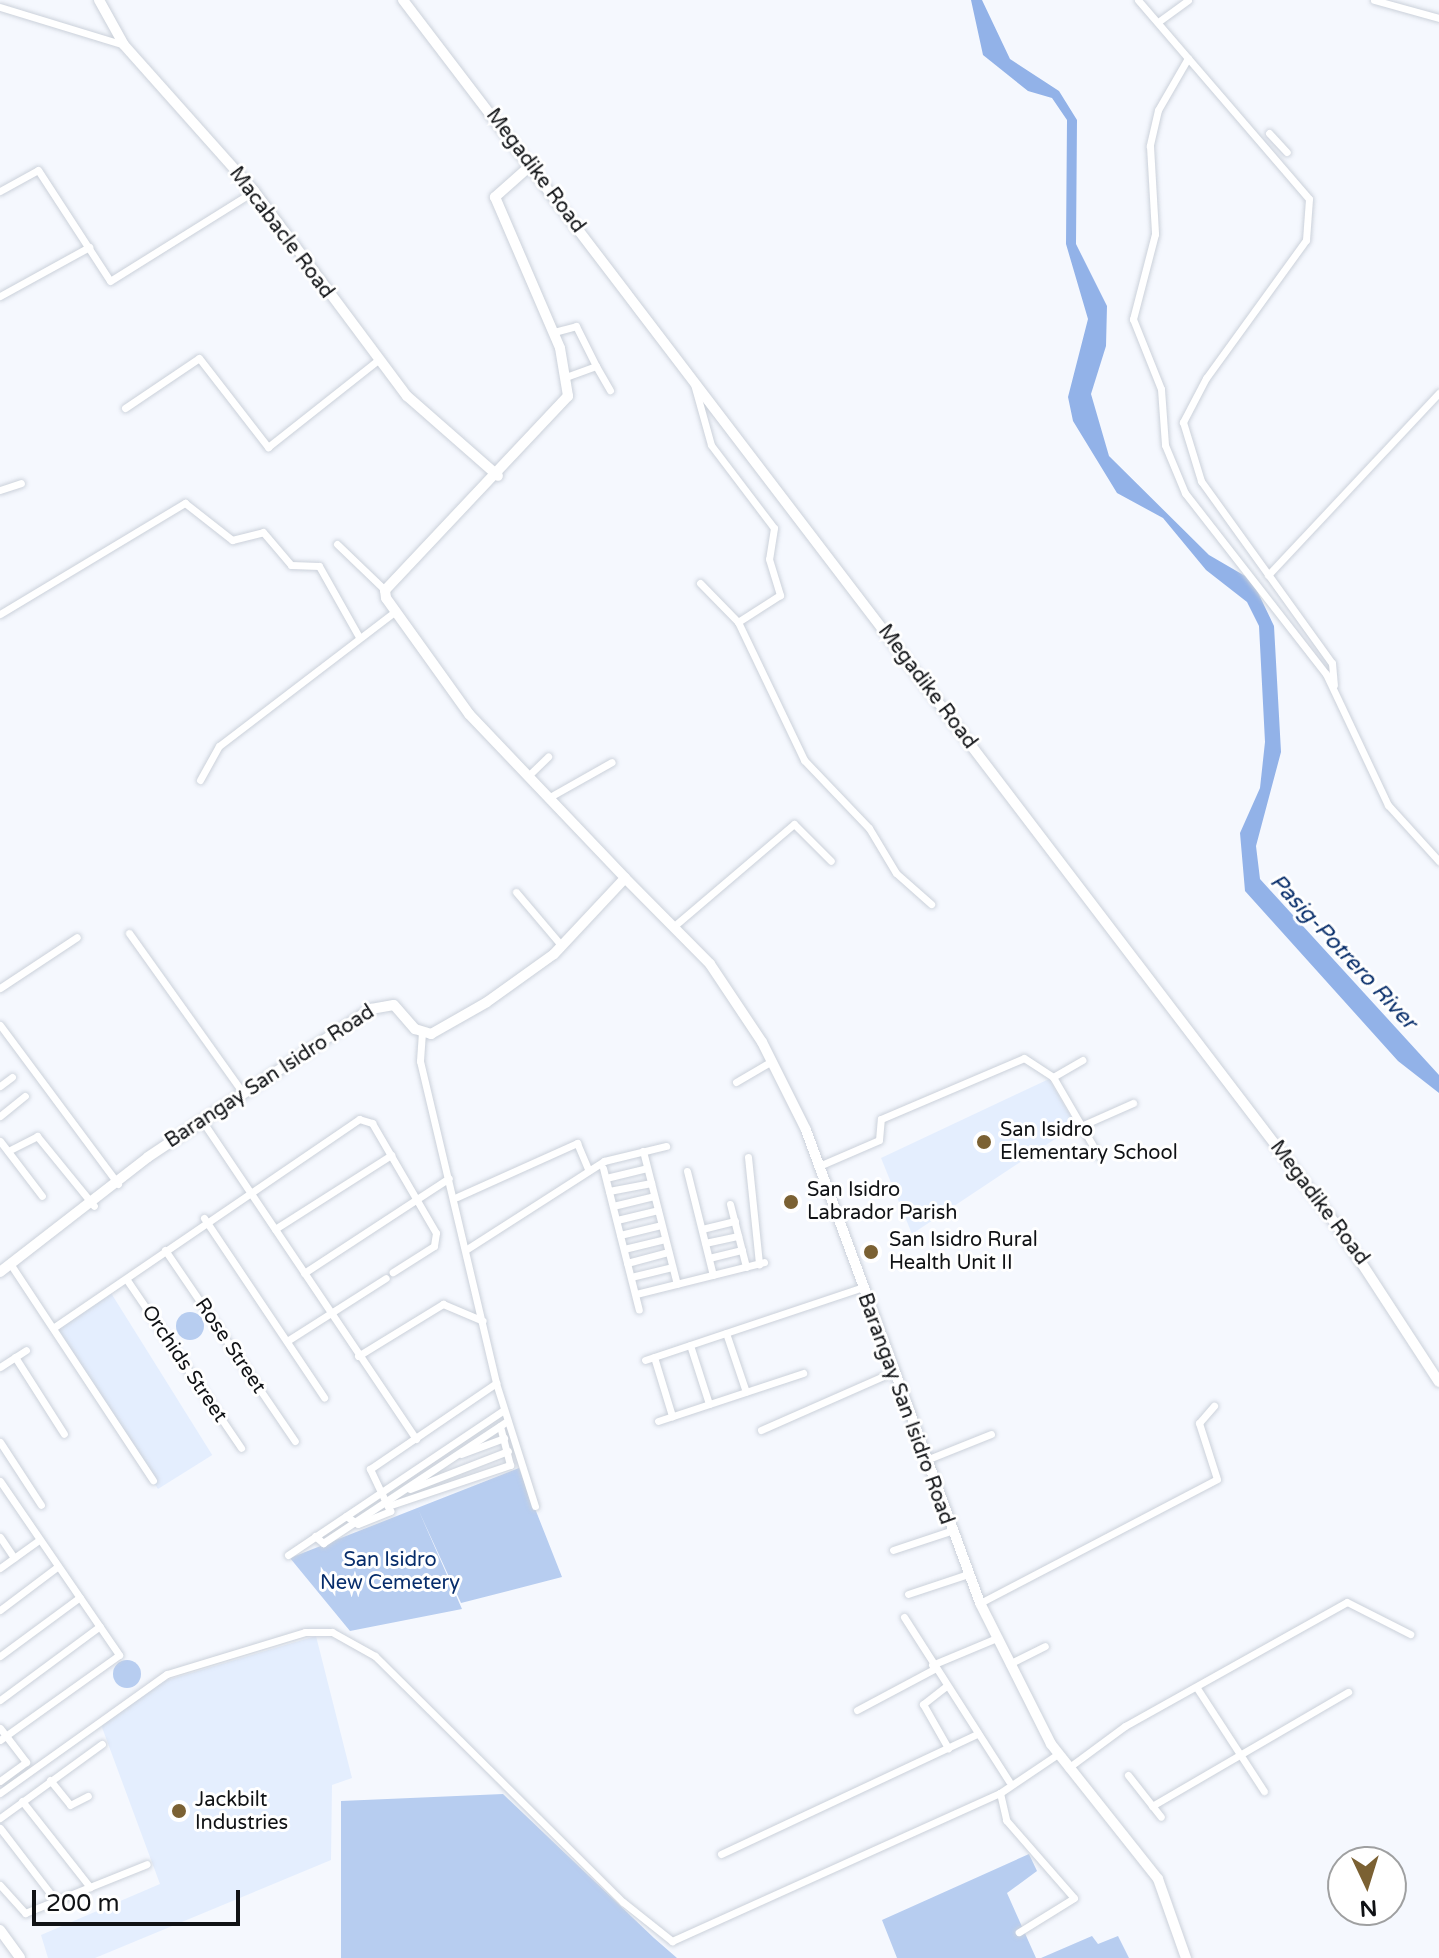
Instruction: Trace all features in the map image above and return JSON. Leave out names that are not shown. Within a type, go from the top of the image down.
[{"type":"street","name":"Macabacle Road","points":[[99,0],[124,45],[254,191],[377,361],[498,476]]},
{"type":"street","name":"Megadike Road","points":[[403,0],[1338,1227],[1439,1382]]},
{"type":"street","points":[[1138,0],[1312,211],[1306,240],[1200,387],[1183,422],[1201,481],[1332,663],[1334,690]]},
{"type":"street","points":[[1158,22],[1188,0]]},
{"type":"street","points":[[1374,0],[1439,18]]},
{"type":"street","points":[[0,7],[124,45]]},
{"type":"street","points":[[1188,58],[1155,122],[1155,234],[1133,319],[1161,389],[1165,445],[1185,493],[1334,690],[1388,805],[1439,861]]},
{"type":"street","points":[[1269,133],[1287,152]]},
{"type":"street","points":[[337,544],[368,578],[385,590],[498,476],[565,402],[568,376],[554,332],[495,197],[530,166]]},
{"type":"street","points":[[1,189],[38,170],[110,281],[254,191]]},
{"type":"street","points":[[0,296],[89,247]]},
{"type":"street","points":[[554,332],[576,326],[610,390]]},
{"type":"street","points":[[125,408],[199,358],[268,447],[377,361]]},
{"type":"street","points":[[568,376],[596,366]]},
{"type":"street","points":[[693,380],[703,431],[774,528],[769,559],[780,595],[738,622]]},
{"type":"street","points":[[1268,575],[1439,393]]},
{"type":"street","points":[[0,490],[21,483]]},
{"type":"street","points":[[0,614],[185,503],[232,540],[263,532],[291,565],[319,566],[359,637]]},
{"type":"street","points":[[700,583],[738,622],[785,732],[869,828],[896,873],[931,904]]},
{"type":"street","name":"Barangay San Isidro Road","points":[[385,590],[393,613],[469,714],[732,991],[772,1061],[819,1166],[890,1373],[980,1603],[1058,1754],[1158,1879],[1186,1958]]},
{"type":"street","points":[[200,780],[219,746],[393,613]]},
{"type":"street","points":[[528,776],[548,757]]},
{"type":"street","points":[[548,798],[612,762]]},
{"type":"street","points":[[673,927],[794,824],[831,861]]},
{"type":"street","points":[[385,1500],[436,1493],[510,1465],[504,1438],[504,1410],[457,1197],[449,1178],[420,1061],[422,1032],[463,1017],[561,945],[625,878]]},
{"type":"street","points":[[516,892],[561,945]]},
{"type":"street","points":[[129,933],[243,1093]]},
{"type":"street","points":[[0,988],[77,937]]},
{"type":"street","name":"Barangay San Isidro Road","points":[[0,1272],[94,1206],[118,1184],[243,1093],[384,1003],[422,1032]]},
{"type":"street","points":[[0,1025],[118,1184]]},
{"type":"street","points":[[819,1166],[879,1140],[881,1119],[1016,1059],[1053,1077],[1099,1156]]},
{"type":"street","points":[[1053,1077],[1082,1060]]},
{"type":"street","points":[[736,1082],[772,1061]]},
{"type":"street","points":[[751,1072],[756,1082]]},
{"type":"street","points":[[0,1086],[12,1077]]},
{"type":"street","points":[[0,1116],[25,1096]]},
{"type":"street","points":[[1081,1126],[1133,1103]]},
{"type":"street","points":[[53,1328],[127,1280],[204,1218],[359,1119],[372,1123],[420,1195],[436,1233],[434,1246],[393,1272]]},
{"type":"street","points":[[203,1122],[416,1439]]},
{"type":"street","points":[[8,1151],[37,1136],[94,1206]]},
{"type":"street","points":[[0,1141],[42,1196]]},
{"type":"street","points":[[457,1197],[577,1143],[589,1171]]},
{"type":"street","points":[[467,1249],[589,1171],[666,1146]]},
{"type":"street","points":[[643,1151],[677,1284]]},
{"type":"street","points":[[275,1229],[391,1155]]},
{"type":"street","points":[[636,1294],[761,1263],[748,1157]]},
{"type":"street","points":[[603,1168],[639,1310]]},
{"type":"street","points":[[606,1178],[647,1168]]},
{"type":"street","points":[[687,1171],[713,1275]]},
{"type":"street","points":[[304,1273],[449,1178]]},
{"type":"street","points":[[609,1191],[651,1183]]},
{"type":"street","points":[[613,1206],[654,1196]]},
{"type":"street","points":[[730,1204],[746,1267]]},
{"type":"street","points":[[617,1220],[658,1210]]},
{"type":"street","points":[[204,1218],[324,1397]]},
{"type":"street","points":[[702,1229],[735,1221]]},
{"type":"street","points":[[620,1235],[661,1225]]},
{"type":"street","points":[[705,1243],[738,1236]]},
{"type":"street","points":[[624,1249],[665,1239]]},
{"type":"street","name":"Rose Street","points":[[165,1250],[295,1441]]},
{"type":"street","points":[[709,1258],[742,1250]]},
{"type":"street","points":[[627,1263],[668,1252]]},
{"type":"street","points":[[11,1265],[153,1480]]},
{"type":"street","points":[[631,1277],[672,1267]]},
{"type":"street","points":[[287,1341],[386,1278]]},
{"type":"street","name":"Orchids Street","points":[[127,1280],[241,1448]]},
{"type":"street","points":[[645,1360],[860,1288]]},
{"type":"street","points":[[358,1356],[443,1304],[483,1321]]},
{"type":"street","points":[[726,1333],[746,1392]]},
{"type":"street","points":[[690,1345],[709,1404]]},
{"type":"street","points":[[0,1367],[26,1350]]},
{"type":"street","points":[[15,1357],[64,1434]]},
{"type":"street","points":[[654,1357],[672,1416]]},
{"type":"street","points":[[658,1421],[803,1373]]},
{"type":"street","points":[[761,1430],[890,1373]]},
{"type":"street","points":[[385,1500],[370,1469],[496,1383]]},
{"type":"street","points":[[980,1603],[1217,1479],[1199,1423],[1214,1406]]},
{"type":"street","points":[[288,1555],[315,1536],[427,1478],[481,1426],[504,1410]]},
{"type":"street","points":[[348,1520],[385,1500],[418,1468],[453,1453],[503,1423]]},
{"type":"street","points":[[503,1423],[535,1506]]},
{"type":"street","points":[[481,1426],[486,1435]]},
{"type":"street","points":[[924,1461],[991,1434]]},
{"type":"street","points":[[453,1453],[504,1438]]},
{"type":"street","points":[[0,1442],[41,1505]]},
{"type":"street","points":[[427,1478],[450,1473],[508,1451]]},
{"type":"street","points":[[446,1461],[454,1486]]},
{"type":"street","points":[[418,1468],[436,1493]]},
{"type":"street","points":[[0,1481],[119,1655],[3,1738]]},
{"type":"street","points":[[893,1550],[950,1531]]},
{"type":"street","points":[[0,1537],[14,1558]]},
{"type":"street","points":[[0,1568],[39,1540]]},
{"type":"street","points":[[0,1610],[57,1567]]},
{"type":"street","points":[[908,1594],[968,1574]]},
{"type":"street","points":[[0,1656],[80,1597]]},
{"type":"street","points":[[1068,1768],[1197,1688],[1347,1602],[1410,1634]]},
{"type":"street","points":[[904,1617],[945,1687],[1009,1781]]},
{"type":"street","points":[[0,1700],[100,1626]]},
{"type":"street","points":[[0,1793],[167,1674],[315,1631],[350,1637],[375,1656],[623,1902],[672,1941],[1000,1793],[1009,1781],[1058,1754]]},
{"type":"street","points":[[857,1710],[933,1667],[997,1638]]},
{"type":"street","points":[[1009,1664],[1045,1646]]},
{"type":"street","points":[[945,1687],[923,1704],[948,1748]]},
{"type":"street","points":[[1197,1688],[1264,1791]]},
{"type":"street","points":[[1152,1806],[1348,1692]]},
{"type":"street","points":[[0,1728],[3,1738],[26,1762],[0,1781]]},
{"type":"street","points":[[721,1854],[977,1734]]},
{"type":"street","points":[[0,1818],[102,1744]]},
{"type":"street","points":[[1128,1775],[1161,1817]]},
{"type":"street","points":[[50,1780],[70,1805],[88,1796]]},
{"type":"street","points":[[1000,1793],[1006,1820],[1074,1898],[1019,1932]]},
{"type":"street","points":[[22,1801],[90,1887]]},
{"type":"street","points":[[0,1828],[56,1901]]},
{"type":"street","points":[[0,1885],[20,1912],[56,1901],[147,1864]]},
{"type":"street","points":[[0,1930],[20,1958]]},
{"type":"shaded area","points":[[971,0],[982,0],[1010,59],[1059,91],[1077,120],[1076,244],[1107,306],[1106,346],[1091,394],[1109,456],[1209,555],[1252,580],[1274,626],[1281,752],[1256,846],[1260,879],[1439,1075],[1439,1093],[1398,1061],[1245,891],[1240,833],[1260,788],[1265,742],[1259,626],[1247,602],[1206,570],[1163,518],[1117,493],[1073,421],[1068,397],[1088,319],[1066,244],[1067,120],[1052,98],[1028,91],[983,55]]},
{"type":"shaded area","name":"San Isidro Elementary School","points":[[1049,1079],[1076,1125],[912,1234],[881,1158]]},
{"type":"shaded area","points":[[111,1293],[212,1455],[158,1489],[57,1327]]},
{"type":"shaded area","points":[[316,1636],[352,1778],[332,1785],[331,1860],[95,1958],[48,1958],[41,1935],[160,1884],[100,1722],[157,1683]]},
{"type":"green space","points":[[190,1312],[200,1316],[204,1326],[200,1336],[190,1340],[180,1336],[176,1326],[180,1316]]},
{"type":"green space","name":"San Isidro New Cemetery","points":[[519,1468],[562,1577],[461,1603],[418,1509],[462,1609],[350,1631],[290,1558]]},
{"type":"green space","points":[[127,1660],[137,1664],[141,1674],[137,1684],[127,1688],[117,1684],[113,1674],[117,1664]]},
{"type":"green space","points":[[503,1794],[677,1958],[341,1958],[341,1801]]},
{"type":"green space","points":[[1029,1854],[1037,1871],[1007,1893],[1036,1958],[897,1958],[882,1920]]},
{"type":"green space","points":[[1092,1936],[1098,1944],[1118,1936],[1129,1958],[1041,1958]]},
{"type":"place","name":"San Isidro Elementary School","points":[[984,1142]]},
{"type":"place","name":"San Isidro Labrador Parish","points":[[791,1202]]},
{"type":"place","name":"San Isidro Rural Health Unit II","points":[[871,1252]]},
{"type":"place","name":"Jackbilt Industries","points":[[179,1811]]},
{"type":"water label","name":"Pasig-Potrero River","points":[[1343,952]]}]
